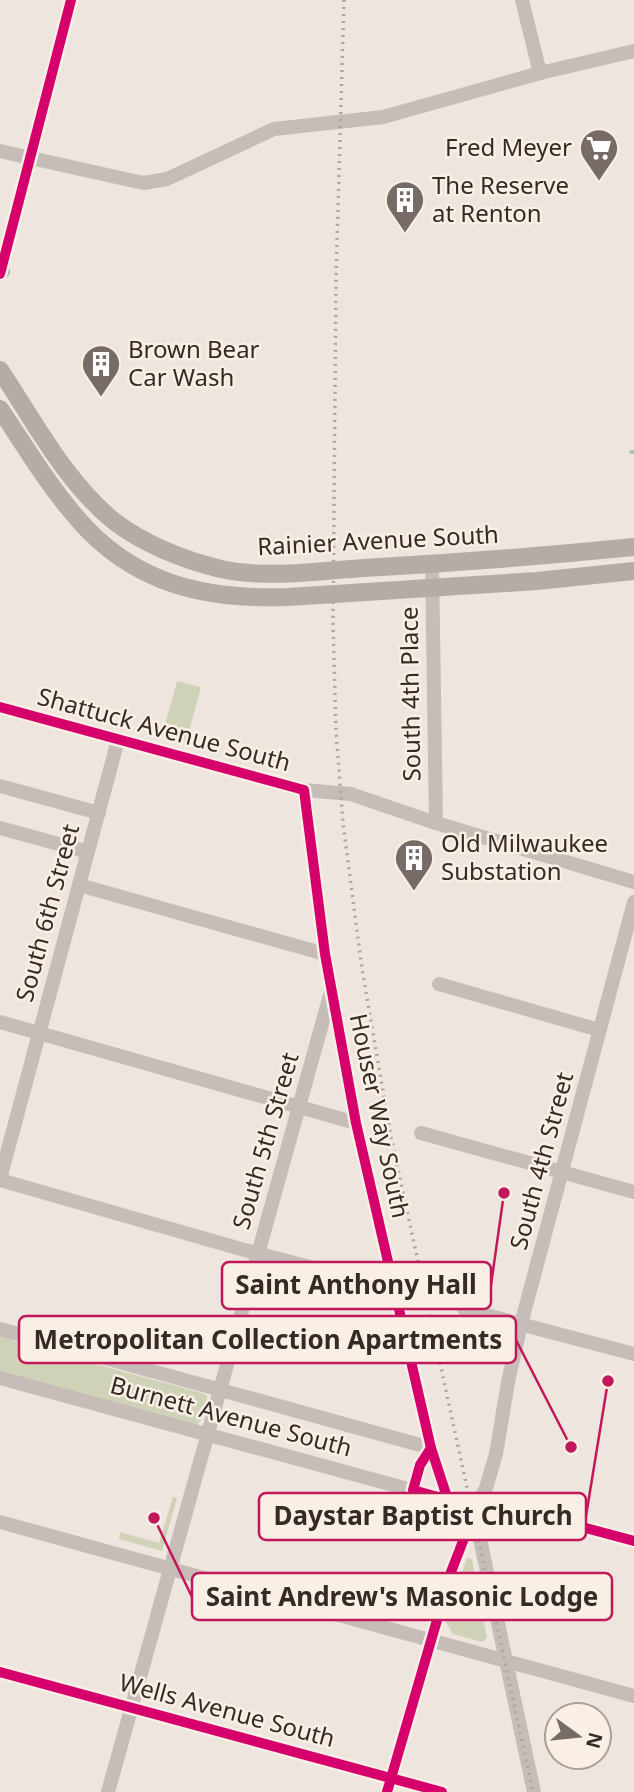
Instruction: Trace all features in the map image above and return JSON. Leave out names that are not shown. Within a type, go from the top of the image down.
[{"type":"main road","name":"Rainier Avenue South","points":[[0,370],[56,454],[82,488],[113,520],[164,551],[222,569],[269,574],[508,560],[634,547]]},
{"type":"main road","name":"Rainier Avenue South","points":[[0,410],[76,518],[109,551],[161,579],[207,594],[249,598],[553,580],[634,571]]},
{"type":"street","points":[[0,272],[71,0]]},
{"type":"street","points":[[522,0],[540,73]]},
{"type":"street","points":[[0,151],[134,181],[156,182],[274,129],[383,117],[540,73],[634,51]]},
{"type":"street","name":"South 4th Place","points":[[432,564],[436,823]]},
{"type":"street","name":"Shattuck Avenue South","points":[[0,707],[304,790],[351,794],[436,823],[634,882]]},
{"type":"street","name":"South 6th Street","points":[[0,1180],[118,740]]},
{"type":"street","points":[[0,786],[99,813]]},
{"type":"street","name":"Houser Way South","points":[[304,790],[325,954],[356,1123],[430,1448]]},
{"type":"street","points":[[0,828],[88,852]]},
{"type":"street","points":[[79,885],[325,954]]},
{"type":"street","name":"South 4th Street","points":[[389,1785],[451,1573],[486,1488],[496,1454],[508,1382],[522,1324],[634,902]]},
{"type":"street","points":[[439,984],[599,1030]]},
{"type":"street","name":"South 5th Street","points":[[108,1792],[332,988]]},
{"type":"street","points":[[0,1022],[356,1123]]},
{"type":"street","points":[[421,1133],[634,1192]]},
{"type":"street","points":[[0,1180],[258,1254],[395,1289]]},
{"type":"street","points":[[464,1309],[634,1354]]},
{"type":"street","name":"Burnett Avenue South","points":[[0,1329],[430,1448]]},
{"type":"street","name":"Burnett Avenue South","points":[[0,1378],[451,1500],[504,1506],[634,1541]]},
{"type":"street","points":[[413,1490],[420,1465],[430,1448]]},
{"type":"street","points":[[430,1448],[446,1494],[451,1500]]},
{"type":"street","points":[[477,1505],[477,1525],[534,1792]]},
{"type":"street","points":[[0,1522],[634,1696]]},
{"type":"street","name":"Wells Avenue South","points":[[0,1672],[132,1707],[389,1785],[442,1792]]},
{"type":"green space","points":[[177,681],[201,687],[186,742],[162,736]]},
{"type":"green space","points":[[0,1335],[22,1344],[202,1393],[207,1396],[206,1414],[196,1426],[0,1373]]},
{"type":"green space","points":[[173,1497],[177,1498],[162,1551],[119,1539],[120,1532],[159,1543]]},
{"type":"green space","points":[[467,1558],[472,1559],[487,1638],[482,1642],[453,1634],[446,1622]]},
{"type":"railway","points":[[344,0],[336,278],[333,622],[336,731],[343,823],[362,969],[391,1137],[533,1792]]},
{"type":"cycle path","points":[[0,274],[71,0]]},
{"type":"cycle path","points":[[0,707],[304,790],[325,954],[356,1123],[431,1448],[446,1494],[451,1500]]},
{"type":"cycle path","points":[[431,1448],[420,1465],[413,1490],[452,1501],[504,1506],[634,1541]]},
{"type":"cycle path","points":[[387,1792],[451,1572],[477,1505]]},
{"type":"cycle path","points":[[0,1672],[442,1792]]},
{"type":"place","name":"Fred Meyer","points":[[599,182]]},
{"type":"place","name":"The Reserve at Renton","points":[[405,234]]},
{"type":"place","name":"Brown Bear Car Wash","points":[[101,398]]},
{"type":"place","name":"Old Milwaukee Substation","points":[[414,892]]},
{"type":"place","name":"Saint Anthony Hall","points":[[504,1193]]},
{"type":"place","name":"Daystar Baptist Church","points":[[608,1381]]},
{"type":"place","name":"Metropolitan Collection Apartments","points":[[571,1447]]},
{"type":"place","name":"Saint Andrew's Masonic Lodge","points":[[154,1518]]}]
